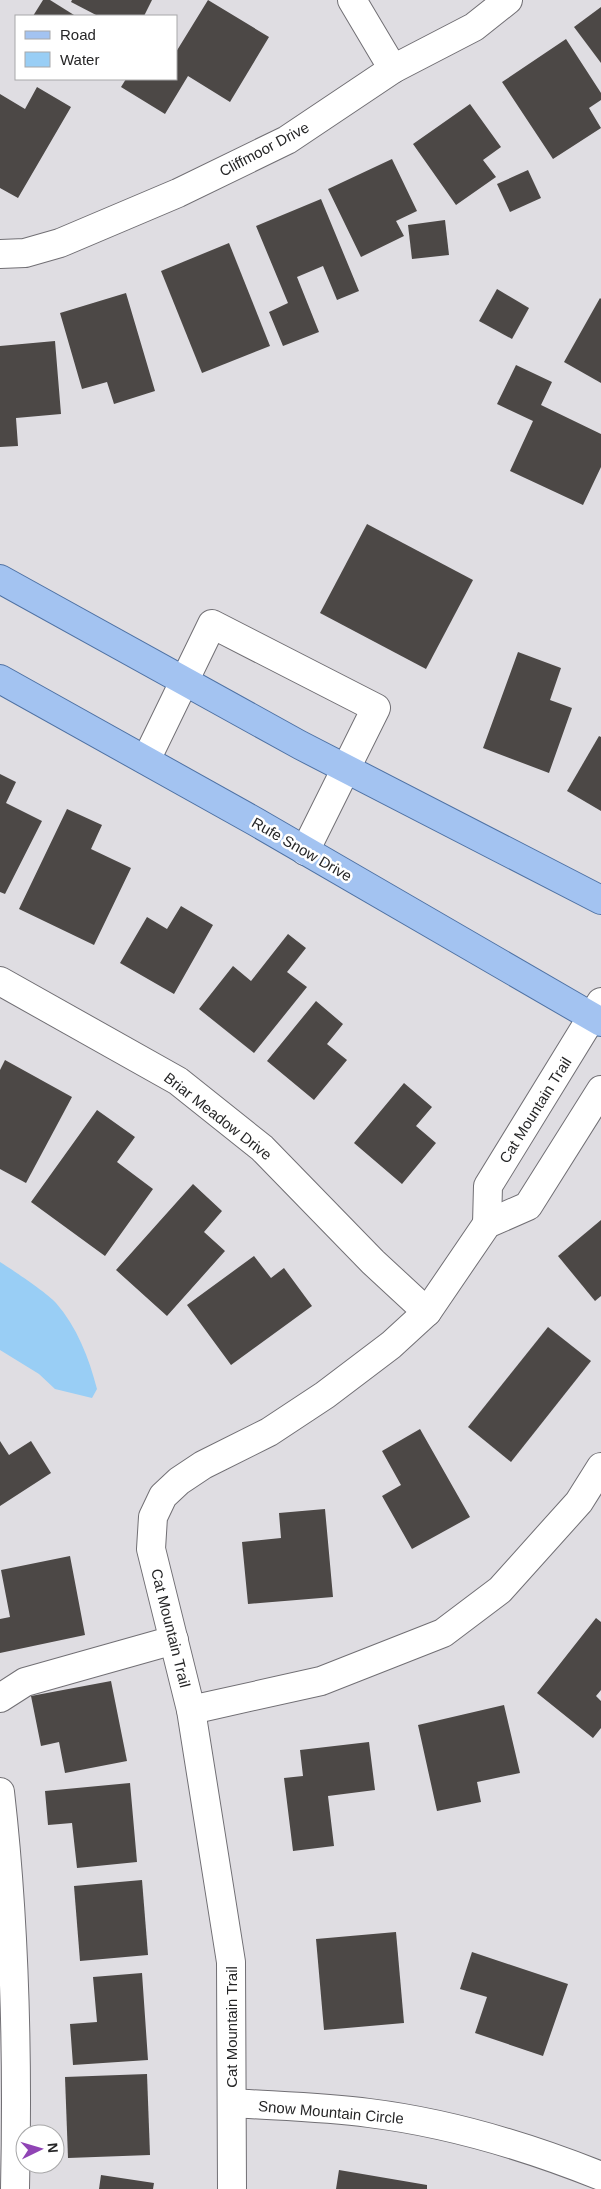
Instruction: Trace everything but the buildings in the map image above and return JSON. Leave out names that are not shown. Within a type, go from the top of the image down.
[{"type":"main road","points":[[0,579],[347,770],[601,900]]},
{"type":"main road","name":"Rufe Snow Drive","points":[[0,679],[598,1013]]},
{"type":"street","points":[[352,0],[393,69]]},
{"type":"street","name":"Cliffmoor Drive","points":[[0,254],[25,253],[60,243],[178,193],[287,140],[393,69],[474,27],[508,0]]},
{"type":"street","points":[[146,760],[212,624],[376,708],[347,770],[305,851]]},
{"type":"street","name":"Briar Meadow Drive","points":[[0,981],[178,1080],[262,1148],[373,1262],[427,1312]]},
{"type":"street","name":"Cat Mountain Trail","points":[[232,2189],[231,1962],[191,1710],[151,1549],[153,1517],[163,1496],[179,1481],[204,1465],[269,1432],[325,1395],[392,1345],[427,1312],[487,1224],[488,1186],[598,1013]]},
{"type":"street","points":[[487,1224],[528,1206],[601,1090]]},
{"type":"street","points":[[191,1710],[321,1681],[443,1633],[500,1590],[578,1502],[601,1467]]},
{"type":"street","points":[[0,1698],[25,1682],[174,1640]]},
{"type":"street","points":[[0,1792],[7,1851],[17,2092],[15,2189]]},
{"type":"street","name":"Snow Mountain Circle","points":[[232,2103],[369,2113],[438,2124],[508,2141],[601,2176]]},
{"type":"water","points":[[0,1262],[45,1293],[56,1303],[70,1322],[81,1343],[97,1389],[92,1398],[55,1389],[39,1374],[0,1350]]}]
